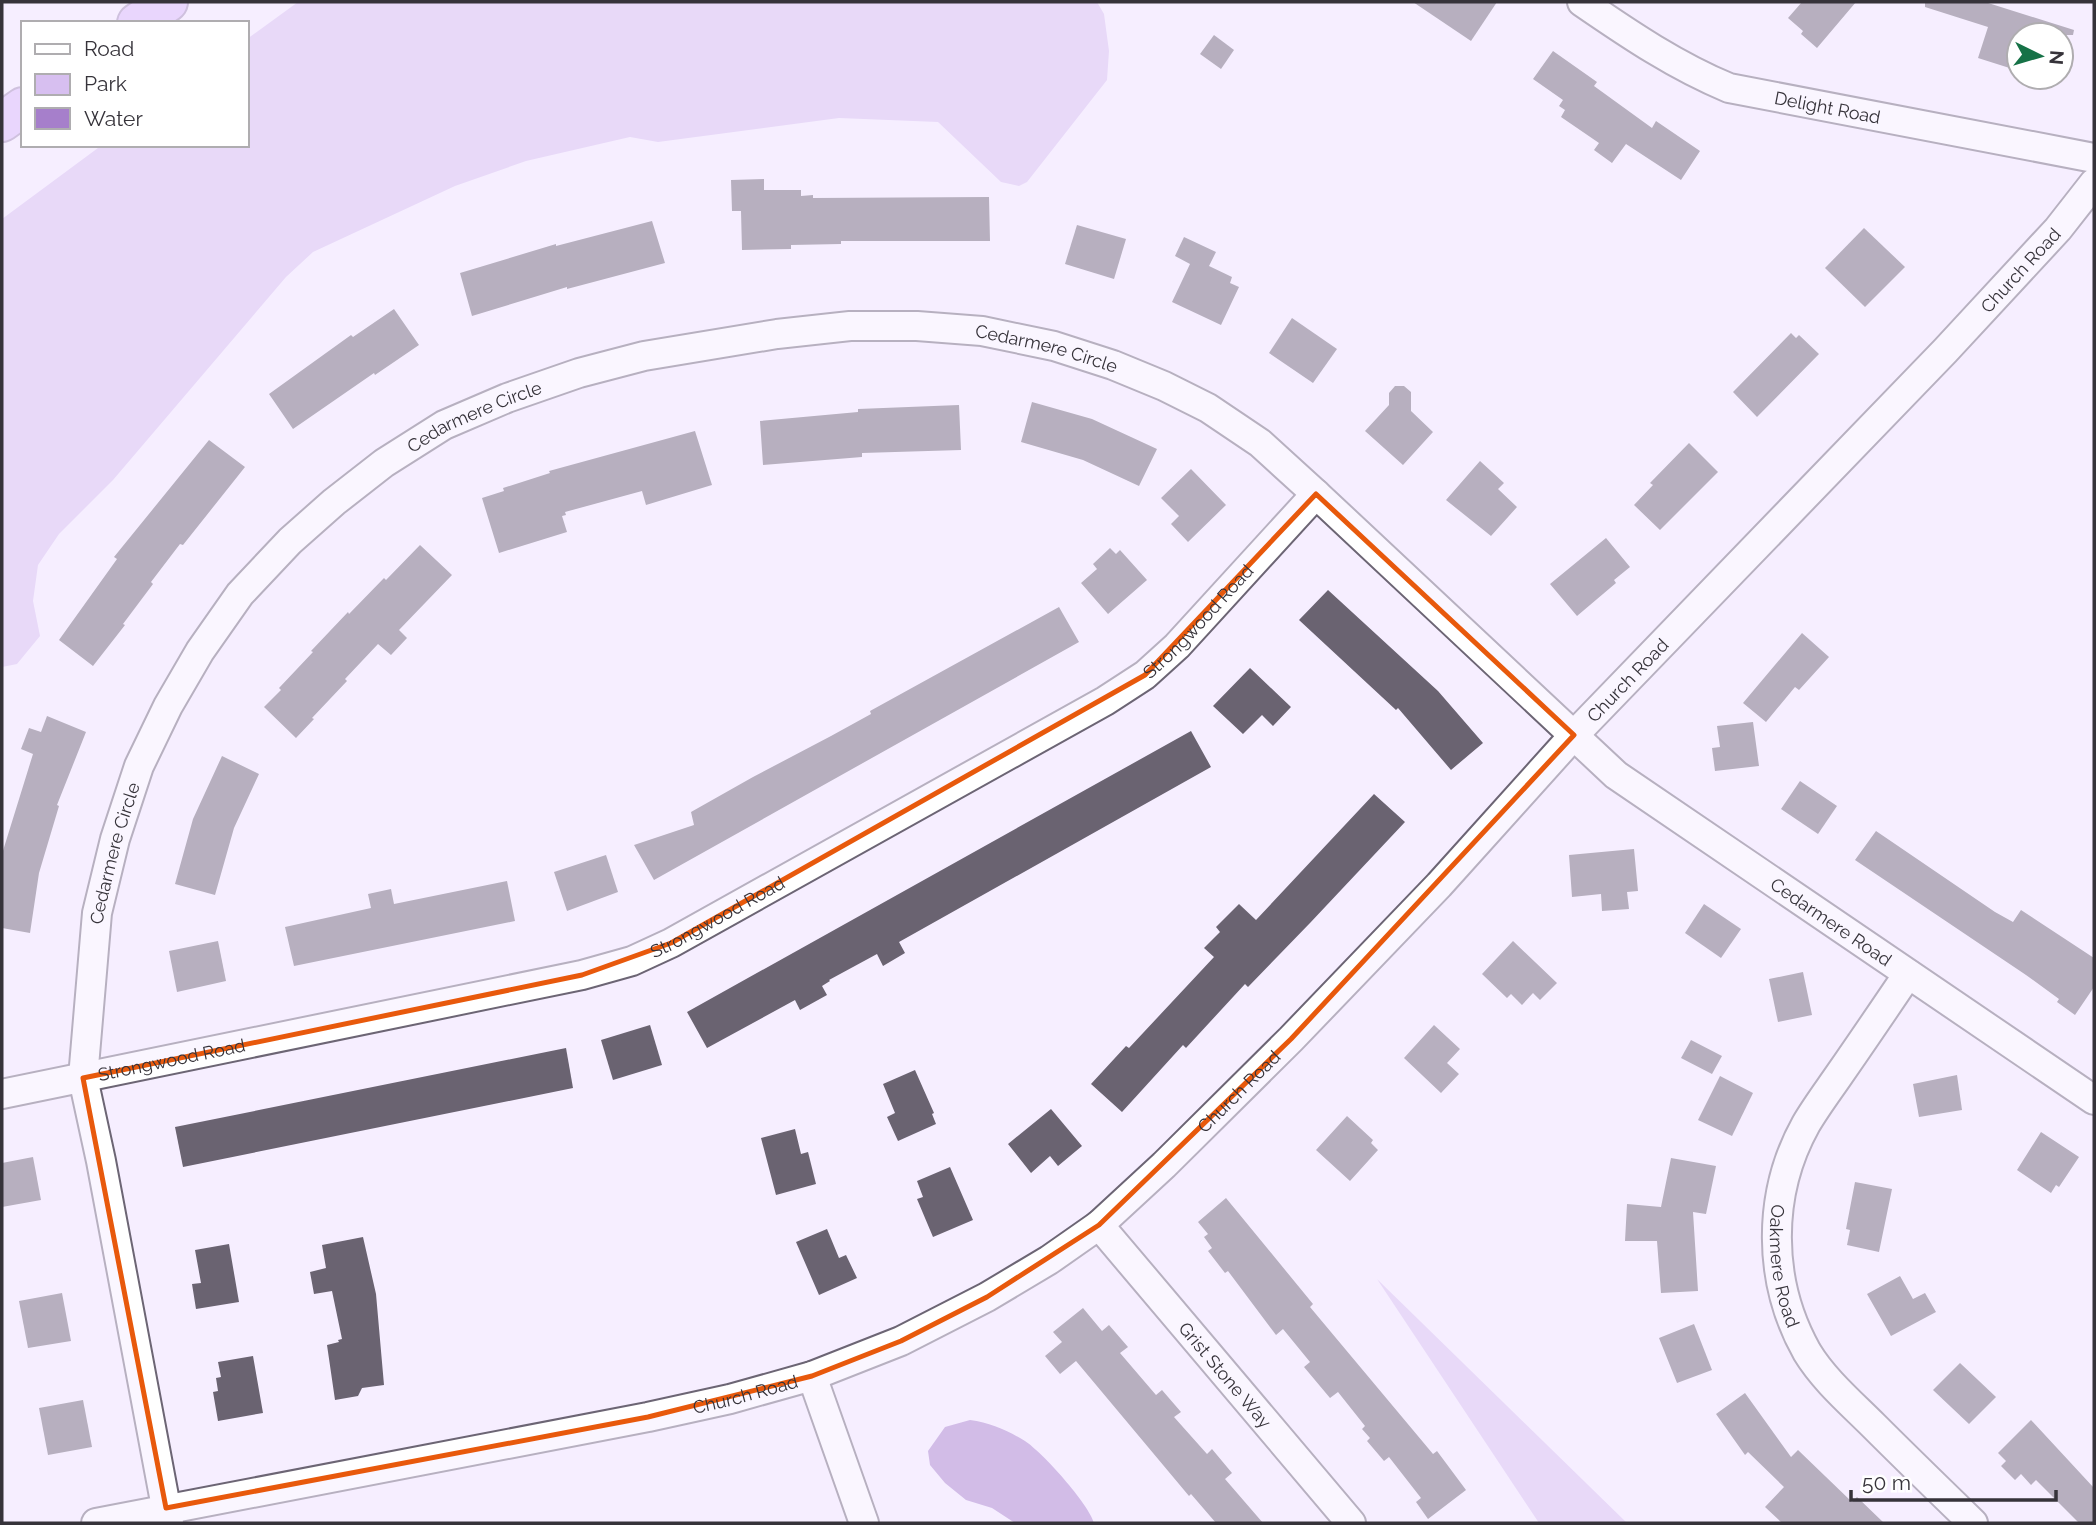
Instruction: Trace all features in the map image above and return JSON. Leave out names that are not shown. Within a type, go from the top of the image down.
[{"type":"highway","points":[[140,21],[168,2]]},
{"type":"highway","points":[[2,122],[21,108]]},
{"type":"street","name":"Delight Road","points":[[1582,2],[1667,58],[1691,72],[1729,88],[2094,158]]},
{"type":"street","name":"Church Road","points":[[96,1523],[168,1516],[730,1399],[812,1376],[901,1341],[987,1297],[1049,1259],[1099,1225],[1164,1165],[1291,1039],[1439,885],[1574,735],[1945,351],[2058,229],[2094,183]]},
{"type":"street","name":"Cedarmere Circle","points":[[168,1516],[83,1078],[97,913],[115,839],[139,766],[169,706],[200,651],[240,594],[290,541],[334,502],[384,463],[444,425],[507,398],[579,373],[644,356],[777,334],[850,326],[917,326],[969,330],[1054,346],[1113,365],[1164,386],[1208,408],[1260,443],[1574,735]]},
{"type":"street","name":"Strongwood Road","points":[[2,1094],[582,975],[632,961],[671,943],[1105,701],[1145,675],[1177,646],[1316,494]]},
{"type":"street","name":"Cedarmere Road","points":[[1574,735],[1616,775],[2094,1100]]},
{"type":"street","name":"Oakmere Road","points":[[1908,974],[1807,1123],[1795,1147],[1781,1186],[1776,1220],[1777,1252],[1782,1290],[1808,1353],[1834,1387],[1973,1523]]},
{"type":"street","name":"Grist Stone Way","points":[[1099,1225],[1351,1523]]},
{"type":"street","points":[[812,1376],[864,1523]]},
{"type":"highlighted area","points":[[1316,494],[1574,735],[1291,1039],[1099,1225],[987,1297],[901,1341],[812,1376],[648,1417],[166,1508],[83,1078],[582,975],[671,943],[1145,675]]},
{"type":"green space","points":[[298,2],[1097,2],[1104,14],[1109,51],[1107,80],[1027,182],[1019,186],[1001,182],[938,122],[839,118],[658,142],[630,137],[526,161],[455,186],[313,252],[286,277],[113,480],[59,534],[38,565],[33,601],[40,636],[17,664],[2,667],[2,219],[99,147],[248,147],[248,38]]},
{"type":"green space","points":[[1377,1279],[1627,1523],[1539,1523]]},
{"type":"water","points":[[970,1420],[1005,1430],[1033,1447],[1084,1504],[1094,1523],[1015,1523],[992,1508],[966,1500],[945,1483],[930,1465],[928,1451],[945,1427]]},
{"type":"building","points":[[1413,2],[1497,2],[1471,41]]},
{"type":"building","points":[[1802,2],[1856,2],[1817,48],[1788,18]]},
{"type":"building","points":[[1925,2],[1985,2],[2045,21],[2005,21],[2005,67],[1978,58],[1988,27],[1925,7]]},
{"type":"building","points":[[1214,35],[1234,50],[1221,69],[1200,54]]},
{"type":"building","points":[[1553,51],[1597,82],[1594,86],[1652,128],[1656,121],[1700,151],[1681,180],[1626,144],[1612,163],[1594,150],[1599,143],[1561,117],[1565,110],[1559,106],[1563,100],[1533,79]]},
{"type":"building","points":[[764,179],[764,190],[801,190],[801,196],[813,195],[813,198],[989,197],[990,241],[841,241],[841,244],[791,245],[791,249],[742,250],[741,211],[732,211],[731,180]]},
{"type":"building","points":[[652,221],[665,263],[567,287],[472,316],[460,273],[556,244]]},
{"type":"building","points":[[1077,225],[1126,239],[1114,279],[1065,264]]},
{"type":"building","points":[[1864,228],[1905,267],[1865,307],[1825,268]]},
{"type":"building","points":[[1184,237],[1216,252],[1209,266],[1232,277],[1230,283],[1239,287],[1221,325],[1172,302],[1190,264],[1175,256]]},
{"type":"building","points":[[394,309],[419,345],[293,429],[269,394],[351,335],[353,337]]},
{"type":"building","points":[[1292,318],[1337,349],[1313,383],[1269,353]]},
{"type":"building","points":[[1791,333],[1796,338],[1799,335],[1819,354],[1757,417],[1733,392]]},
{"type":"building","points":[[1395,386],[1404,386],[1411,392],[1411,411],[1433,432],[1403,465],[1365,431],[1389,405],[1389,393]]},
{"type":"building","points":[[1032,402],[1092,419],[1157,449],[1139,486],[1083,460],[1021,442]]},
{"type":"building","points":[[959,405],[961,450],[862,453],[862,457],[763,465],[760,421],[858,412],[858,409]]},
{"type":"building","points":[[695,431],[712,485],[646,505],[642,491],[565,512],[566,515],[562,516],[567,532],[499,553],[482,498],[504,491],[503,488],[550,473],[549,471]]},
{"type":"building","points":[[209,440],[245,467],[183,545],[180,544],[151,582],[153,584],[123,624],[125,625],[93,666],[59,640],[117,559],[114,557]]},
{"type":"building","points":[[1689,443],[1718,472],[1660,530],[1634,505],[1653,485],[1650,483]]},
{"type":"building","points":[[1480,461],[1504,483],[1498,489],[1517,507],[1491,536],[1446,500]]},
{"type":"building","points":[[1191,469],[1226,505],[1188,542],[1171,524],[1179,516],[1161,498]]},
{"type":"building","points":[[1606,538],[1630,567],[1614,580],[1616,583],[1577,616],[1550,584]]},
{"type":"building","points":[[420,545],[452,575],[399,630],[407,638],[391,655],[378,644],[296,738],[264,707],[348,612],[349,614],[384,578],[386,580]]},
{"type":"building","points":[[1110,548],[1116,554],[1120,550],[1147,580],[1108,614],[1081,583],[1097,569],[1093,564]]},
{"type":"building","points":[[1328,590],[1438,691],[1483,743],[1451,770],[1398,708],[1396,710],[1299,620]]},
{"type":"building","points":[[1059,607],[1079,642],[654,880],[634,845],[694,825],[691,812]]},
{"type":"building","points":[[1802,633],[1829,657],[1799,690],[1795,687],[1766,722],[1743,703]]},
{"type":"building","points":[[1250,668],[1291,707],[1273,726],[1262,715],[1243,734],[1213,706]]},
{"type":"building","points":[[47,716],[86,732],[57,805],[59,806],[39,873],[30,933],[2,928],[2,854],[33,754],[21,749],[29,728],[41,732]]},
{"type":"building","points":[[1753,722],[1759,766],[1715,771],[1712,748],[1720,747],[1717,726]]},
{"type":"building","points":[[1191,731],[1211,767],[899,942],[905,953],[883,966],[877,954],[829,980],[822,986],[827,995],[800,1010],[795,1000],[707,1048],[687,1012]]},
{"type":"building","points":[[222,756],[259,774],[234,828],[215,895],[175,884],[193,819]]},
{"type":"building","points":[[1800,781],[1837,806],[1818,834],[1781,809]]},
{"type":"building","points":[[1374,794],[1405,822],[1248,987],[1245,984],[1186,1048],[1183,1045],[1122,1112],[1091,1084],[1126,1046],[1129,1048],[1214,957],[1204,948],[1220,932],[1216,927],[1239,904],[1256,920]]},
{"type":"building","points":[[1876,831],[1995,912],[2013,922],[2021,910],[2094,958],[2094,987],[2075,1015],[2057,1002],[2059,999],[2026,975],[1855,860]]},
{"type":"building","points":[[1634,849],[1638,891],[1627,892],[1629,909],[1602,911],[1601,894],[1572,897],[1569,855]]},
{"type":"building","points":[[606,855],[618,892],[567,911],[554,872]]},
{"type":"building","points":[[507,881],[515,921],[294,966],[285,927],[371,908],[368,894],[391,889],[394,904]]},
{"type":"building","points":[[1704,904],[1741,929],[1721,958],[1685,933]]},
{"type":"building","points":[[218,941],[226,981],[177,992],[169,951]]},
{"type":"building","points":[[1513,941],[1557,983],[1540,1000],[1533,993],[1522,1005],[1511,994],[1507,998],[1482,974]]},
{"type":"building","points":[[1803,972],[1812,1015],[1778,1022],[1769,979]]},
{"type":"building","points":[[650,1025],[662,1065],[613,1080],[601,1040]]},
{"type":"building","points":[[1434,1025],[1460,1049],[1447,1063],[1459,1074],[1441,1093],[1404,1058]]},
{"type":"building","points":[[1691,1040],[1722,1056],[1712,1074],[1681,1058]]},
{"type":"building","points":[[566,1048],[573,1088],[183,1167],[175,1127]]},
{"type":"building","points":[[915,1070],[934,1113],[932,1114],[936,1124],[898,1141],[887,1117],[895,1113],[883,1084]]},
{"type":"building","points":[[1957,1075],[1962,1110],[1919,1117],[1913,1084]]},
{"type":"building","points":[[1720,1076],[1753,1093],[1732,1136],[1698,1120]]},
{"type":"building","points":[[1051,1109],[1082,1146],[1058,1166],[1050,1156],[1031,1173],[1008,1144]]},
{"type":"building","points":[[1347,1116],[1373,1140],[1371,1143],[1378,1150],[1350,1181],[1316,1150]]},
{"type":"building","points":[[795,1129],[801,1154],[808,1152],[816,1184],[776,1195],[761,1138]]},
{"type":"building","points":[[2041,1132],[2079,1157],[2059,1187],[2056,1185],[2051,1193],[2017,1170]]},
{"type":"building","points":[[33,1157],[41,1200],[2,1207],[2,1163]]},
{"type":"building","points":[[1671,1158],[1716,1166],[1706,1214],[1693,1212],[1698,1291],[1661,1293],[1657,1241],[1625,1241],[1627,1204],[1661,1207]]},
{"type":"building","points":[[950,1167],[973,1220],[933,1237],[917,1199],[923,1197],[917,1181]]},
{"type":"building","points":[[1855,1182],[1892,1189],[1879,1252],[1847,1245],[1850,1230],[1846,1229]]},
{"type":"building","points":[[1226,1198],[1313,1304],[1310,1307],[1433,1454],[1437,1451],[1466,1490],[1428,1519],[1416,1502],[1421,1498],[1389,1457],[1384,1461],[1367,1441],[1370,1438],[1362,1429],[1365,1426],[1338,1392],[1330,1398],[1304,1367],[1310,1362],[1283,1329],[1276,1335],[1228,1271],[1225,1273],[1208,1251],[1212,1248],[1204,1237],[1208,1234],[1198,1222]]},
{"type":"building","points":[[827,1229],[839,1258],[846,1255],[857,1278],[819,1295],[796,1242]]},
{"type":"building","points":[[363,1237],[376,1294],[384,1385],[362,1388],[358,1396],[335,1400],[327,1345],[342,1339],[332,1291],[314,1294],[310,1272],[326,1268],[322,1245]]},
{"type":"building","points":[[229,1244],[239,1302],[196,1309],[192,1284],[201,1283],[195,1250]]},
{"type":"building","points":[[1900,1276],[1913,1299],[1925,1293],[1936,1312],[1891,1336],[1867,1294]]},
{"type":"building","points":[[62,1293],[71,1341],[28,1348],[19,1301]]},
{"type":"building","points":[[1083,1308],[1102,1331],[1109,1325],[1128,1347],[1120,1353],[1156,1395],[1162,1390],[1181,1412],[1174,1417],[1207,1454],[1212,1449],[1232,1473],[1225,1479],[1263,1523],[1216,1523],[1191,1494],[1189,1496],[1076,1361],[1060,1374],[1045,1356],[1062,1342],[1053,1332]]},
{"type":"building","points":[[1694,1324],[1712,1370],[1677,1383],[1659,1338]]},
{"type":"building","points":[[253,1356],[263,1413],[218,1421],[213,1392],[218,1391],[216,1378],[221,1377],[218,1362]]},
{"type":"building","points":[[1960,1363],[1996,1397],[1969,1424],[1933,1390]]},
{"type":"building","points":[[1745,1393],[1791,1457],[1798,1450],[1852,1502],[1857,1497],[1884,1523],[1782,1523],[1765,1507],[1784,1487],[1748,1452],[1745,1455],[1716,1414]]},
{"type":"building","points":[[83,1400],[92,1447],[48,1455],[39,1408]]},
{"type":"building","points":[[2031,1420],[2094,1488],[2094,1523],[2079,1523],[2036,1480],[2031,1485],[2021,1474],[2015,1480],[2001,1466],[2006,1461],[1998,1453]]}]
